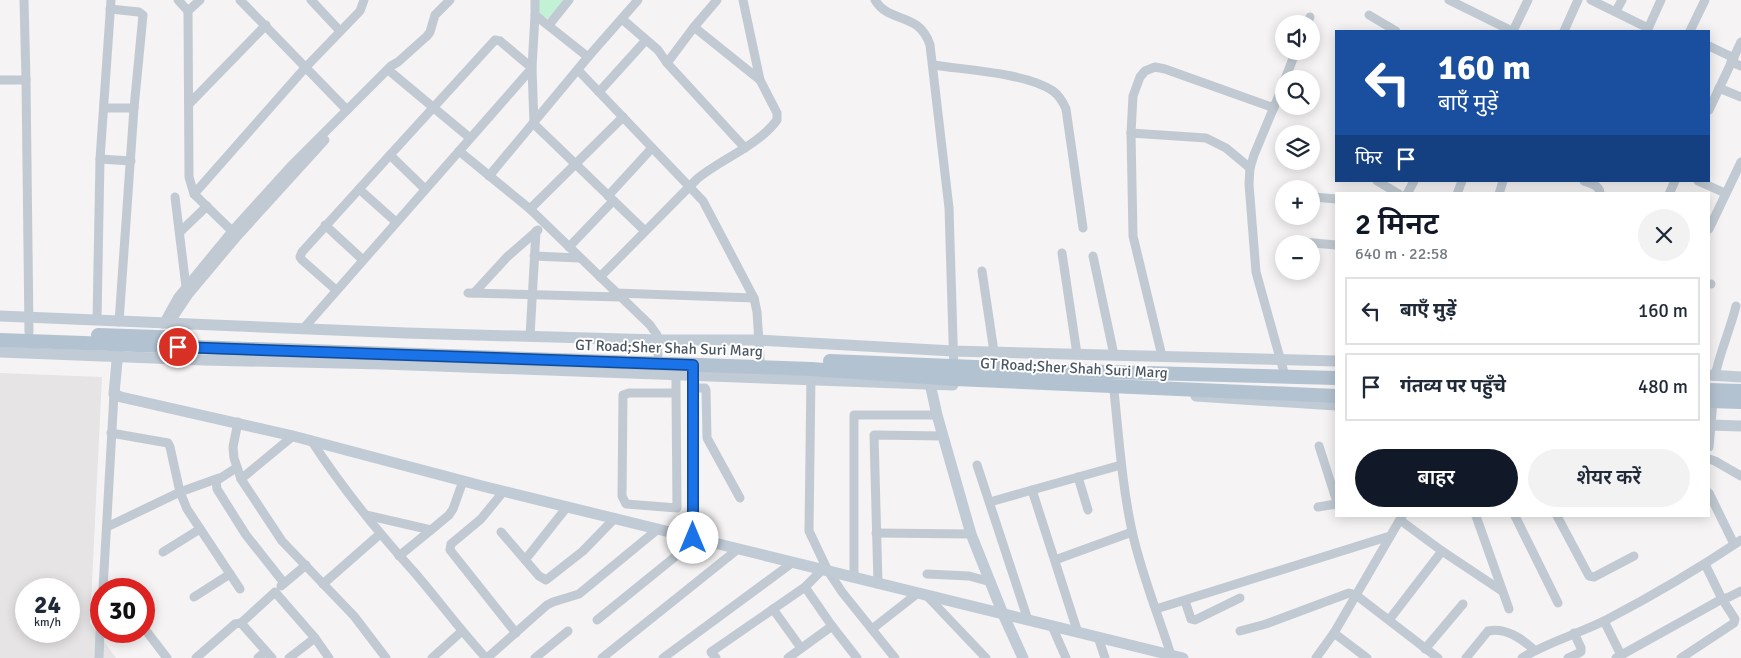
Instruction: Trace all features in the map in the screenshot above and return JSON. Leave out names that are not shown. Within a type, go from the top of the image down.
[{"type":"main road","points":[[0,316],[29,325],[97,320],[119,340],[204,360],[383,364],[676,375],[693,370]]},
{"type":"main road","points":[[0,352],[119,340],[166,324],[658,340],[759,340],[953,351],[1335,361]]},
{"type":"main road","name":"GT Road;Sher Shah Suri Marg","points":[[0,331],[29,325],[119,340],[693,370],[811,374],[929,375],[954,372],[1335,378]]},
{"type":"main road","name":"GT Road;Sher Shah Suri Marg","points":[[0,340],[119,340],[658,355],[760,359],[929,375]]},
{"type":"main road","points":[[119,340],[114,394],[121,397],[238,422],[503,492],[658,528],[695,539],[1183,658]]},
{"type":"main road","name":"GT Road;Sher Shah Suri Marg","points":[[954,372],[1113,388],[1335,396]]},
{"type":"main road","points":[[1023,658],[971,534],[937,416],[929,375],[1335,405]]},
{"type":"main road","points":[[1712,376],[1741,377]]},
{"type":"main road","points":[[1710,397],[1741,391]]},
{"type":"main road","points":[[1710,397],[1741,402]]},
{"type":"main road","points":[[1710,425],[1741,426]]},
{"type":"street","points":[[24,0],[29,325]]},
{"type":"street","points":[[178,0],[188,11],[189,177],[194,194],[232,231]]},
{"type":"street","points":[[188,11],[200,0]]},
{"type":"street","points":[[240,0],[347,110]]},
{"type":"street","points":[[311,0],[340,31]]},
{"type":"street","points":[[194,194],[305,68],[360,11],[364,0]]},
{"type":"street","points":[[166,324],[178,297],[232,231],[290,167],[391,66],[427,36],[435,15],[450,0]]},
{"type":"street","points":[[534,0],[532,68],[534,124],[645,231]]},
{"type":"street","points":[[549,25],[569,0]]},
{"type":"street","points":[[489,176],[638,0]]},
{"type":"street","points":[[667,63],[717,0]]},
{"type":"street","points":[[600,277],[689,186],[709,169],[745,148],[777,120],[776,113],[760,80],[743,0]]},
{"type":"street","points":[[875,0],[881,8],[916,24],[923,30],[930,45],[949,208],[954,372]]},
{"type":"street","points":[[1449,0],[1511,30]]},
{"type":"street","points":[[1513,30],[1528,0]]},
{"type":"street","points":[[1564,30],[1578,0]]},
{"type":"street","points":[[1591,0],[1616,11],[1648,29],[1661,0]]},
{"type":"street","points":[[1616,11],[1622,0]]},
{"type":"street","points":[[1690,30],[1705,0]]},
{"type":"street","points":[[97,320],[100,159],[111,5],[139,12],[143,15],[134,108],[119,340]]},
{"type":"street","points":[[535,15],[588,57]]},
{"type":"street","points":[[1369,16],[1392,30]]},
{"type":"street","points":[[622,20],[658,50],[667,63],[745,148]]},
{"type":"street","points":[[189,104],[266,26]]},
{"type":"street","points":[[694,27],[760,80]]},
{"type":"street","points":[[336,290],[300,258],[302,252],[325,225],[495,40],[500,41],[532,68]]},
{"type":"street","points":[[599,92],[646,40]]},
{"type":"street","points":[[1710,108],[1741,42]]},
{"type":"street","points":[[1710,47],[1741,66]]},
{"type":"street","points":[[166,324],[236,238],[321,144],[396,69],[398,62]]},
{"type":"street","points":[[933,65],[1025,78],[1054,91],[1062,98],[1066,109],[1083,228]]},
{"type":"street","points":[[1162,356],[1133,236],[1131,133],[1133,96],[1136,84],[1145,71],[1155,67],[1274,108],[1254,155],[1250,168],[1249,184],[1256,272],[1285,376]]},
{"type":"street","points":[[302,329],[532,68]]},
{"type":"street","points":[[578,70],[689,186],[709,211],[754,298],[757,312],[760,359]]},
{"type":"street","points":[[392,73],[470,138]]},
{"type":"street","points":[[0,80],[26,80]]},
{"type":"street","points":[[1719,88],[1741,97]]},
{"type":"street","points":[[104,108],[134,108]]},
{"type":"street","points":[[530,209],[623,117]]},
{"type":"street","points":[[1131,133],[1206,138],[1226,148],[1250,168]]},
{"type":"street","points":[[569,247],[652,148]]},
{"type":"street","points":[[459,152],[530,209],[655,330],[658,340],[658,355]]},
{"type":"street","points":[[390,156],[425,189]]},
{"type":"street","points":[[100,159],[131,161]]},
{"type":"street","points":[[1710,227],[1741,162]]},
{"type":"street","points":[[1378,182],[1395,192]]},
{"type":"street","points":[[1586,182],[1596,186],[1600,192]]},
{"type":"street","points":[[1700,182],[1725,193]]},
{"type":"street","points":[[359,188],[396,222]]},
{"type":"street","points":[[175,197],[186,287]]},
{"type":"street","points":[[1320,198],[1335,199]]},
{"type":"street","points":[[180,232],[207,206]]},
{"type":"street","points":[[545,224],[507,257],[471,293],[754,298]]},
{"type":"street","points":[[325,225],[363,260]]},
{"type":"street","points":[[530,336],[536,231]]},
{"type":"street","points":[[1320,244],[1335,245]]},
{"type":"street","points":[[1062,253],[1077,354]]},
{"type":"street","points":[[534,256],[579,258]]},
{"type":"street","points":[[1094,256],[1114,355]]},
{"type":"street","points":[[982,271],[994,352]]},
{"type":"street","points":[[1712,376],[1729,332],[1736,306]]},
{"type":"street","points":[[597,620],[695,539],[693,370]]},
{"type":"street","points":[[811,374],[808,526],[825,570],[895,658]]},
{"type":"street","points":[[676,375],[677,508],[626,504],[622,496],[623,395],[628,393],[676,393]]},
{"type":"street","points":[[693,388],[705,388],[706,390],[707,438],[740,498]]},
{"type":"street","points":[[1113,388],[1121,465],[1132,532],[1171,655]]},
{"type":"street","points":[[104,578],[114,394]]},
{"type":"street","points":[[1710,397],[1710,425]]},
{"type":"street","points":[[854,578],[854,415],[937,416]]},
{"type":"street","points":[[238,422],[233,446],[236,468],[241,479],[282,541],[354,616],[386,658]]},
{"type":"street","points":[[693,428],[706,429]]},
{"type":"street","points":[[111,433],[168,443],[180,492],[187,508],[240,589]]},
{"type":"street","points":[[878,584],[874,435],[943,436]]},
{"type":"street","points":[[241,479],[293,436]]},
{"type":"street","points":[[311,440],[334,476],[380,534],[486,658],[553,602],[579,594],[658,528]]},
{"type":"street","points":[[1320,446],[1335,496]]},
{"type":"street","points":[[1710,459],[1741,476]]},
{"type":"street","points":[[977,465],[1028,620]]},
{"type":"street","points":[[990,502],[1121,465]]},
{"type":"street","points":[[107,527],[180,492],[219,478],[236,468]]},
{"type":"street","points":[[1078,477],[1088,510]]},
{"type":"street","points":[[219,478],[216,481],[217,489],[238,523],[252,544],[284,583]]},
{"type":"street","points":[[399,556],[449,516],[454,509],[463,481]]},
{"type":"street","points":[[1032,490],[1078,632]]},
{"type":"street","points":[[503,492],[480,519],[451,544],[450,550],[516,633]]},
{"type":"street","points":[[1522,658],[1534,650],[1604,621],[1705,564],[1738,542],[1710,495]]},
{"type":"street","points":[[1318,507],[1335,504]]},
{"type":"street","points":[[525,560],[566,507]]},
{"type":"street","points":[[366,515],[431,530]]},
{"type":"street","points":[[1476,517],[1509,609]]},
{"type":"street","points":[[1515,517],[1558,603]]},
{"type":"street","points":[[1558,517],[1589,576],[1594,576],[1634,556]]},
{"type":"street","points":[[1316,658],[1334,633],[1401,518],[1442,551],[1502,591]]},
{"type":"street","points":[[501,532],[543,579],[549,578],[583,551],[614,519]]},
{"type":"street","points":[[163,552],[200,529]]},
{"type":"street","points":[[876,532],[971,534]]},
{"type":"street","points":[[1054,560],[1132,532]]},
{"type":"street","points":[[323,584],[380,534]]},
{"type":"street","points":[[1156,609],[1390,536]]},
{"type":"street","points":[[602,658],[738,549]]},
{"type":"street","points":[[1389,620],[1442,551]]},
{"type":"street","points":[[665,657],[792,562]]},
{"type":"street","points":[[196,658],[235,624],[241,623],[306,564]]},
{"type":"street","points":[[1680,658],[1734,623],[1735,619],[1722,599],[1705,564]]},
{"type":"street","points":[[703,658],[714,655],[825,570]]},
{"type":"street","points":[[194,597],[230,574]]},
{"type":"street","points":[[927,574],[969,576],[990,582]]},
{"type":"street","points":[[805,587],[857,658]]},
{"type":"street","points":[[1604,621],[1618,657],[1741,590]]},
{"type":"street","points":[[276,592],[315,638],[329,658]]},
{"type":"street","points":[[1240,631],[1266,624],[1349,593],[1356,595],[1438,658]]},
{"type":"street","points":[[872,629],[922,594],[986,658]]},
{"type":"street","points":[[1184,601],[1193,620],[1240,598]]},
{"type":"street","points":[[1425,648],[1463,604]]},
{"type":"street","points":[[773,610],[802,648]]},
{"type":"street","points":[[241,623],[269,655],[258,658]]},
{"type":"street","points":[[788,658],[832,626]]},
{"type":"street","points":[[1052,626],[1066,658]]},
{"type":"street","points":[[535,658],[568,630]]},
{"type":"street","points":[[1466,658],[1488,630],[1504,632],[1517,637],[1528,643],[1534,650]]},
{"type":"street","points":[[432,658],[462,632]]},
{"type":"street","points":[[1334,633],[1367,658]]},
{"type":"street","points":[[1568,658],[1581,652],[1574,633]]},
{"type":"street","points":[[1098,637],[1105,658]]},
{"type":"street","points":[[289,658],[315,638]]},
{"type":"street","points":[[155,642],[167,658]]},
{"type":"street","points":[[98,658],[99,643]]},
{"type":"shaded area","points":[[0,373],[102,377],[92,578],[90,578],[90,643],[105,643],[116,658],[0,658]]},
{"type":"green space","points":[[538,0],[565,0],[549,19],[539,14]]},
{"type":"route","points":[[178,347],[693,365],[693,538]]}]
